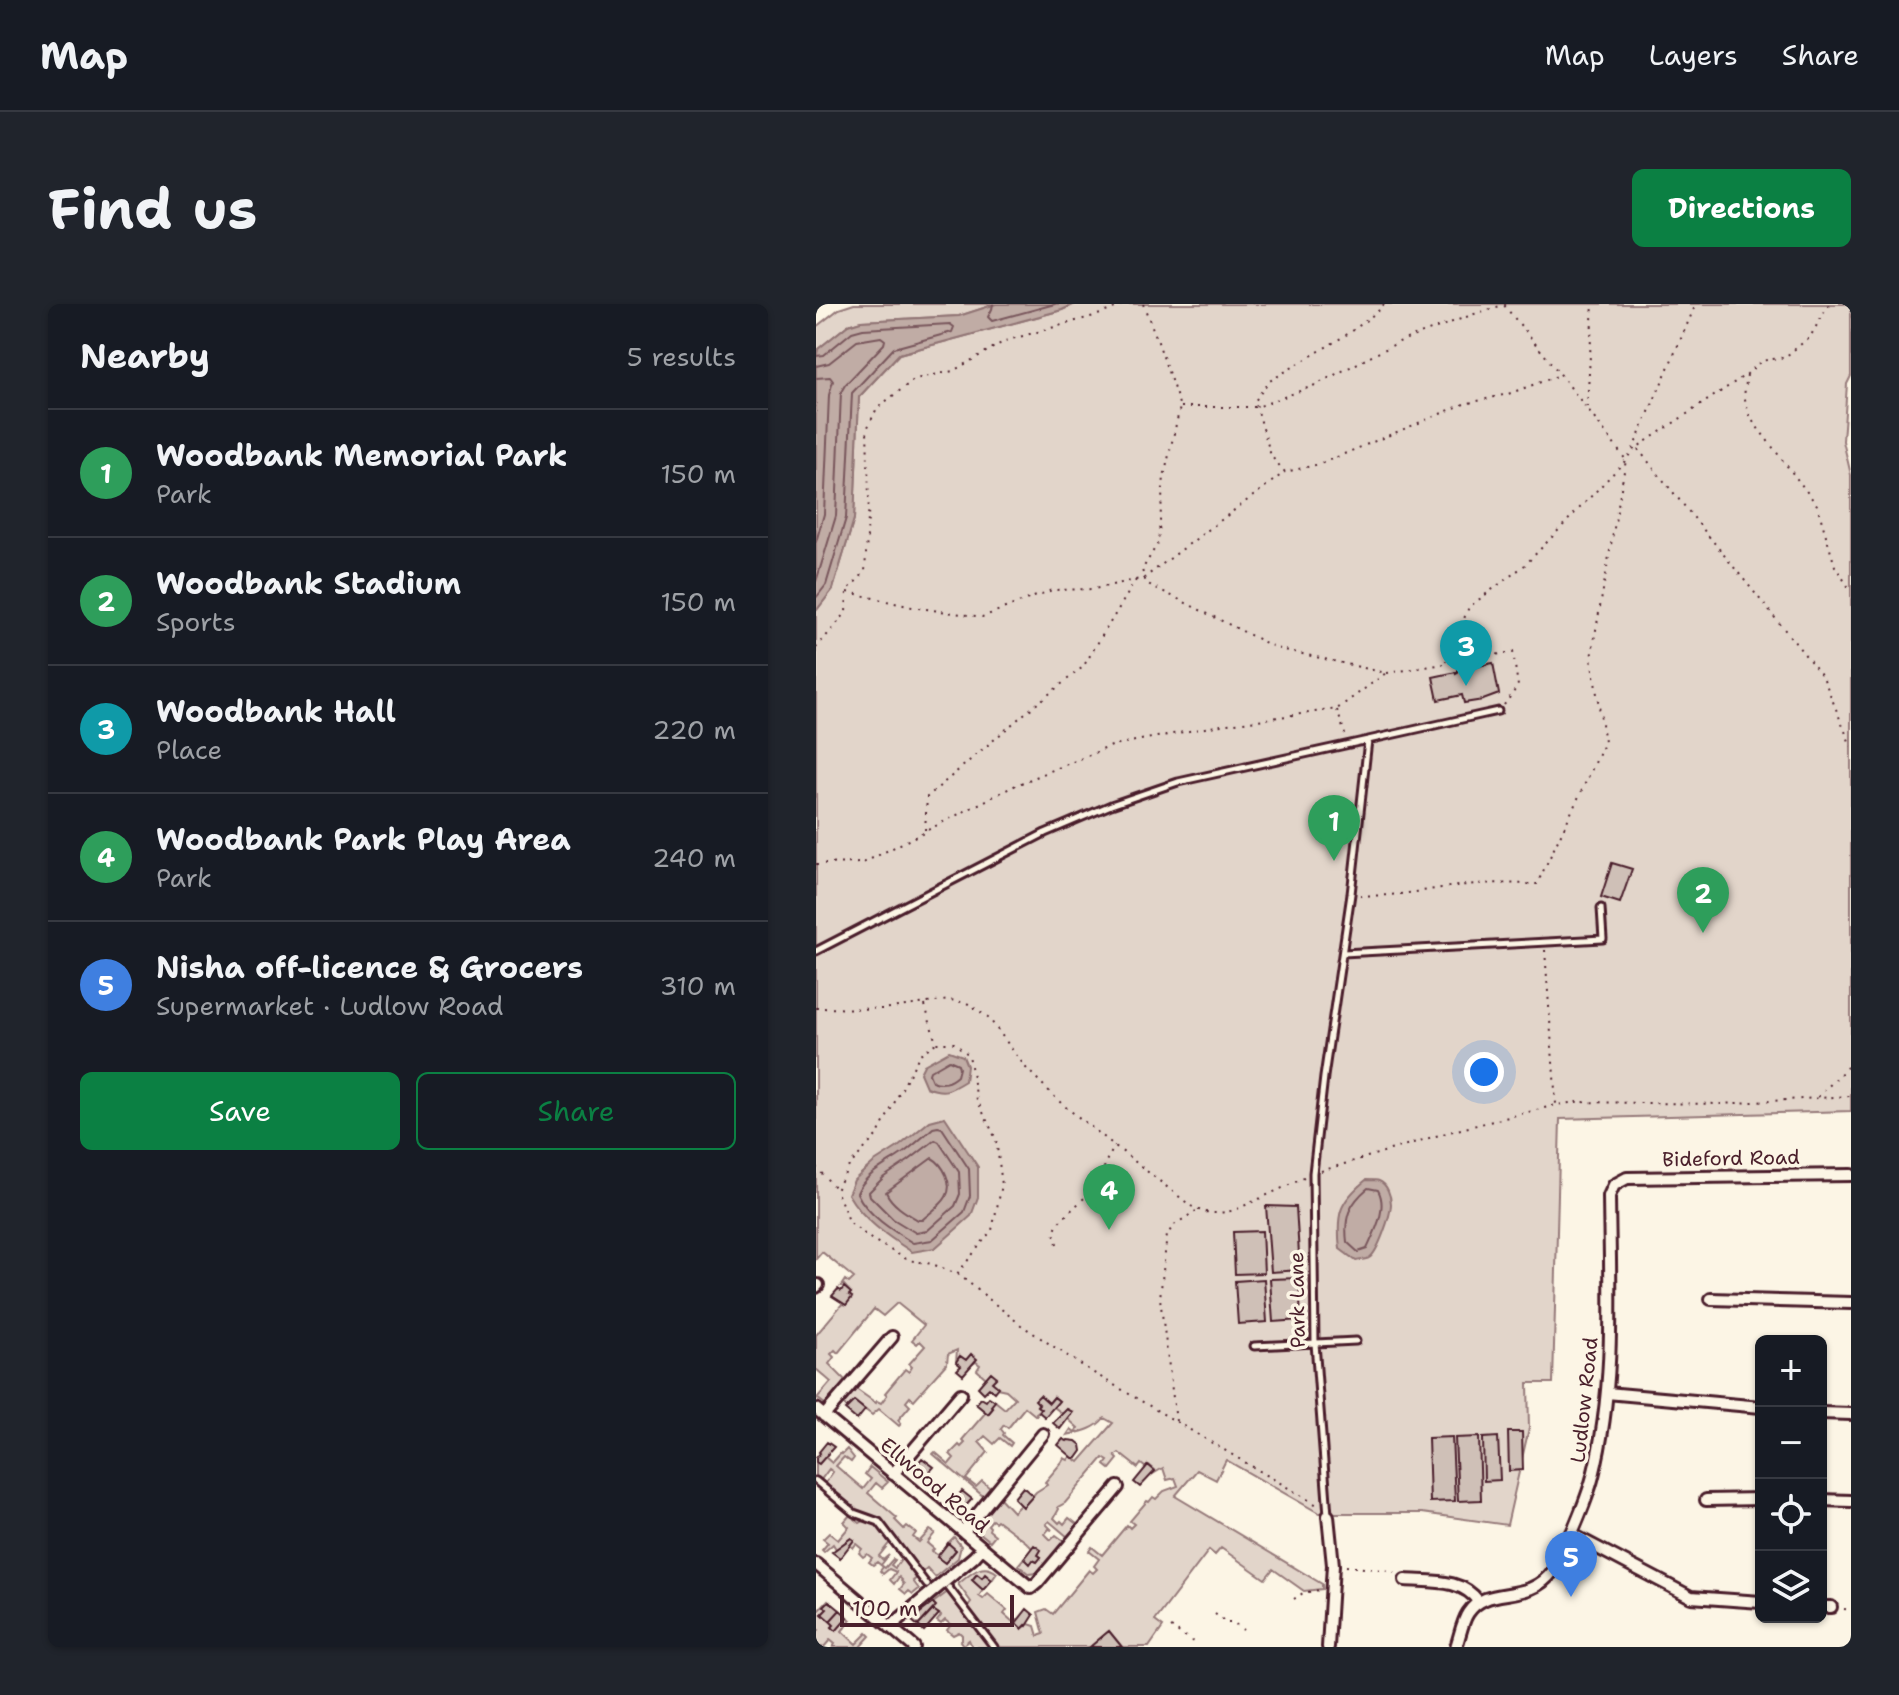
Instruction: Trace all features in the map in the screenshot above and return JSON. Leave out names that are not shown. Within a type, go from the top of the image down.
[{"type":"street","name":"Bideford Road","points":[[1614,1185],[1627,1178],[1851,1175]]},
{"type":"street","name":"Ludlow Road","points":[[1479,1602],[1490,1596],[1516,1594],[1540,1585],[1561,1558],[1584,1505],[1593,1477],[1607,1393],[1609,1196],[1614,1185]]},
{"type":"street","points":[[1711,1299],[1851,1303]]},
{"type":"street","points":[[820,1412],[892,1337]]},
{"type":"street","points":[[1607,1393],[1755,1406]]},
{"type":"street","points":[[893,1474],[961,1394]]},
{"type":"street","name":"Ellwood Road","points":[[820,1412],[1031,1588],[1118,1487]]},
{"type":"street","points":[[1827,1413],[1851,1414]]},
{"type":"street","points":[[964,1531],[1043,1434]]},
{"type":"street","points":[[1706,1500],[1755,1499]]},
{"type":"street","points":[[1827,1500],[1851,1501]]},
{"type":"street","name":"Park Lane","points":[[1328,1514],[1333,1565],[1328,1647]]},
{"type":"street","points":[[1571,1534],[1691,1597],[1755,1602]]},
{"type":"street","points":[[890,1627],[982,1548]]},
{"type":"street","points":[[816,1564],[914,1647]]},
{"type":"street","points":[[1405,1580],[1461,1585],[1472,1592],[1479,1602],[1470,1610],[1456,1647]]},
{"type":"lane","points":[[816,951],[1045,833],[1111,805],[1178,782],[1498,711]]},
{"type":"lane","name":"Park Lane","points":[[1328,1514],[1315,1343],[1313,1173],[1351,894],[1368,740]]},
{"type":"lane","points":[[1343,953],[1603,939],[1601,908]]},
{"type":"lane","points":[[1254,1346],[1356,1341]]},
{"type":"lane","points":[[816,1481],[854,1513],[879,1522],[927,1585]]},
{"type":"lane","points":[[949,1588],[994,1647]]},
{"type":"path","points":[[816,648],[846,613],[847,591],[865,572],[869,499],[867,429],[877,408],[915,379],[953,371],[1005,341],[1101,314],[1124,304]]},
{"type":"path","points":[[1143,304],[1180,407],[1164,477],[1158,543],[1142,570],[1146,583],[1276,648],[1386,673],[1513,652],[1518,686],[1498,711]]},
{"type":"path","points":[[1285,472],[1271,456],[1255,401],[1268,382],[1351,332],[1384,304]]},
{"type":"path","points":[[1180,407],[1257,407],[1313,386],[1401,341],[1505,304],[1626,460],[1591,658],[1605,742],[1537,884],[1471,884],[1396,896],[1351,894]]},
{"type":"path","points":[[1587,408],[1593,304]]},
{"type":"path","points":[[1445,663],[1469,607],[1525,565],[1626,460],[1696,304]]},
{"type":"path","points":[[1632,451],[1747,374],[1761,361],[1785,357],[1810,337],[1829,304]]},
{"type":"path","points":[[1747,374],[1744,396],[1751,419],[1817,505],[1835,566],[1851,591]]},
{"type":"path","points":[[847,591],[912,607],[982,617],[1052,590],[1094,589],[1144,578],[1285,472],[1320,464],[1464,404],[1508,394],[1561,375]]},
{"type":"path","points":[[1638,449],[1823,677],[1851,746]]},
{"type":"path","points":[[925,831],[927,797],[1083,667],[1136,579]]},
{"type":"path","points":[[816,864],[863,863],[1016,785],[1114,745],[1221,725],[1337,709],[1386,673]]},
{"type":"path","points":[[1337,709],[1349,745]]},
{"type":"path","points":[[1845,730],[1851,732]]},
{"type":"path","points":[[1545,942],[1556,1105]]},
{"type":"path","points":[[816,1008],[883,1009],[950,1000],[967,1003],[988,1017],[1026,1068],[1062,1104],[1197,1210],[1210,1213],[1235,1210],[1313,1173],[1449,1132],[1556,1105],[1576,1102],[1721,1104],[1851,1096]]},
{"type":"path","points":[[924,1003],[936,1043]]},
{"type":"path","points":[[836,1190],[849,1166],[878,1134],[920,1054],[936,1043],[954,1043],[969,1055],[977,1100],[996,1139],[1002,1185],[992,1230],[957,1274]]},
{"type":"path","points":[[1816,1099],[1851,1063]]},
{"type":"path","points":[[1057,1244],[1054,1232],[1059,1222],[1102,1181],[1105,1163],[1116,1145]]},
{"type":"path","points":[[816,1167],[836,1190],[850,1223],[871,1239],[908,1260],[932,1264],[957,1274],[1021,1325],[1328,1514]]},
{"type":"path","points":[[1176,1422],[1160,1298],[1167,1235],[1174,1225],[1197,1210]]},
{"type":"path","points":[[1333,1565],[1391,1571],[1405,1580]]},
{"type":"path","points":[[1294,1599],[1303,1593],[1332,1588]]},
{"type":"path","points":[[1215,1614],[1243,1630]]},
{"type":"path","points":[[1171,1627],[1193,1642]]},
{"type":"shaded area","points":[[854,304],[996,304],[959,316],[861,321],[848,325],[818,349],[816,359],[816,327],[839,309]]},
{"type":"shaded area","points":[[1075,304],[1851,304],[1851,376],[1847,384],[1843,441],[1851,475],[1851,1111],[1560,1119],[1553,1383],[1528,1383],[1529,1428],[1507,1525],[1422,1513],[1319,1513],[1226,1460],[1216,1480],[1197,1470],[1175,1496],[1322,1584],[1322,1589],[1304,1591],[1273,1569],[1265,1579],[1221,1548],[1215,1555],[1209,1550],[1155,1621],[1163,1627],[1149,1647],[1122,1647],[1109,1631],[1090,1647],[997,1647],[967,1607],[971,1602],[958,1584],[977,1570],[992,1570],[997,1573],[992,1580],[977,1574],[972,1580],[983,1590],[979,1596],[983,1599],[988,1594],[1007,1610],[1004,1614],[1013,1622],[1019,1620],[1016,1623],[1022,1629],[1029,1624],[1035,1626],[1038,1636],[1044,1634],[1038,1612],[1046,1609],[1053,1614],[1089,1570],[1093,1573],[1097,1569],[1094,1566],[1099,1559],[1089,1551],[1092,1547],[1102,1555],[1127,1525],[1130,1528],[1134,1524],[1130,1521],[1147,1501],[1178,1486],[1175,1478],[1167,1480],[1163,1468],[1153,1474],[1155,1470],[1149,1465],[1146,1468],[1141,1464],[1138,1468],[1119,1453],[1110,1469],[1105,1465],[1108,1461],[1103,1458],[1065,1503],[1058,1507],[1054,1518],[1059,1523],[1064,1524],[1069,1518],[1078,1525],[1068,1537],[1049,1521],[1046,1524],[1052,1530],[1045,1534],[1051,1540],[1056,1535],[1064,1541],[1038,1573],[1029,1574],[1018,1565],[1024,1558],[1030,1563],[1033,1560],[1037,1562],[1041,1557],[1026,1542],[997,1520],[992,1520],[988,1525],[995,1535],[990,1541],[974,1528],[1000,1498],[1013,1512],[1021,1504],[1024,1506],[1047,1485],[1045,1482],[1064,1458],[1068,1460],[1071,1456],[1079,1462],[1113,1423],[1104,1418],[1092,1428],[1067,1435],[1071,1429],[1075,1432],[1078,1428],[1067,1418],[1072,1412],[1067,1409],[1063,1414],[1054,1407],[1059,1401],[1054,1397],[1049,1403],[1040,1396],[1037,1406],[1041,1409],[1036,1416],[1025,1407],[1008,1428],[1004,1425],[1001,1429],[1012,1443],[1010,1446],[1000,1438],[994,1444],[985,1436],[979,1442],[988,1452],[966,1479],[976,1487],[982,1481],[990,1488],[983,1496],[933,1454],[935,1452],[949,1464],[954,1458],[950,1454],[965,1443],[962,1440],[986,1412],[988,1414],[995,1401],[1005,1409],[1015,1398],[1006,1390],[997,1388],[992,1382],[996,1377],[986,1378],[977,1370],[980,1365],[976,1362],[971,1365],[971,1355],[966,1360],[960,1356],[956,1362],[957,1350],[948,1354],[947,1363],[914,1400],[910,1397],[906,1402],[910,1406],[898,1420],[899,1426],[879,1409],[872,1415],[854,1401],[847,1408],[843,1404],[856,1389],[876,1403],[881,1403],[887,1395],[885,1393],[905,1369],[909,1372],[912,1367],[909,1364],[925,1346],[920,1341],[917,1344],[912,1340],[924,1325],[897,1303],[883,1316],[874,1309],[838,1353],[835,1350],[831,1354],[834,1357],[829,1364],[846,1381],[826,1405],[817,1398],[831,1382],[816,1369],[816,1335],[842,1304],[846,1305],[852,1298],[844,1285],[841,1286],[845,1280],[849,1283],[854,1278],[822,1252],[816,1259],[816,611],[833,589],[854,519],[859,397],[899,354]]},
{"type":"shaded area","points":[[847,1449],[854,1458],[851,1462],[844,1457],[836,1466],[863,1489],[871,1479],[865,1474],[870,1467],[888,1482],[882,1488],[876,1483],[868,1493],[897,1518],[895,1520],[904,1529],[907,1526],[916,1533],[913,1537],[919,1542],[930,1530],[935,1533],[927,1543],[945,1563],[956,1550],[948,1543],[954,1537],[961,1546],[958,1558],[935,1577],[927,1568],[921,1573],[880,1520],[855,1510],[829,1488],[826,1482],[833,1472],[829,1469],[820,1481],[816,1478],[816,1462],[819,1464],[825,1457],[832,1463]]},
{"type":"shaded area","points":[[850,1515],[860,1523],[867,1519],[870,1523],[874,1520],[891,1541],[879,1556],[883,1560],[889,1555],[881,1565],[885,1568],[893,1559],[891,1565],[895,1568],[903,1557],[918,1577],[913,1581],[919,1589],[913,1594],[909,1591],[906,1594],[900,1589],[904,1584],[899,1577],[894,1584],[890,1580],[896,1572],[889,1569],[883,1574],[880,1571],[883,1567],[877,1562],[873,1565],[869,1562],[872,1558],[867,1554],[863,1557],[859,1553],[862,1549],[856,1544],[853,1548],[850,1545],[854,1540],[851,1538],[836,1549],[833,1544],[824,1552],[822,1550],[828,1543],[823,1539],[829,1533],[838,1540],[849,1527],[844,1522]]},
{"type":"shaded area","points":[[949,1591],[991,1647],[972,1647],[969,1640],[963,1645],[959,1632],[953,1635],[947,1630],[951,1625],[945,1620],[941,1624],[937,1621],[941,1616],[932,1609],[935,1606],[933,1603]]},
{"type":"shaded area","points":[[828,1600],[824,1606],[827,1609],[822,1614],[835,1630],[848,1617],[851,1620],[842,1631],[856,1644],[867,1633],[870,1636],[860,1647],[833,1647],[835,1644],[830,1640],[824,1647],[816,1647],[819,1630],[816,1628],[816,1613]]},
{"type":"water","points":[[996,304],[1075,304],[899,354],[859,397],[854,519],[833,589],[816,611],[818,349],[848,325],[861,321],[959,316]]},
{"type":"water","points":[[949,1051],[963,1056],[967,1066],[965,1081],[946,1090],[926,1087],[920,1073],[924,1065]]},
{"type":"water","points":[[945,1117],[978,1167],[978,1197],[971,1216],[935,1248],[912,1252],[868,1220],[848,1194],[854,1180],[873,1163],[930,1121]]},
{"type":"water","points":[[1366,1180],[1384,1185],[1391,1204],[1373,1255],[1356,1261],[1340,1249],[1339,1218],[1345,1202]]},
{"type":"building","points":[[1493,663],[1499,694],[1464,703],[1462,695],[1438,700],[1433,677]]},
{"type":"building","points":[[1612,863],[1632,869],[1620,903],[1601,897]]},
{"type":"building","points":[[1266,1206],[1296,1207],[1300,1270],[1271,1272]]},
{"type":"building","points":[[1262,1231],[1264,1273],[1235,1274],[1233,1232]]},
{"type":"building","points":[[1299,1278],[1301,1320],[1273,1322],[1270,1279]]},
{"type":"building","points":[[1264,1279],[1267,1322],[1238,1324],[1235,1281]]},
{"type":"building","points":[[844,1287],[852,1297],[846,1305],[832,1296]]},
{"type":"building","points":[[971,1354],[977,1359],[963,1375],[957,1370],[961,1366],[956,1362],[960,1356],[966,1360]]},
{"type":"building","points":[[991,1372],[997,1377],[992,1382],[998,1387],[994,1392],[989,1388],[984,1393],[978,1387]]},
{"type":"building","points":[[1040,1395],[1049,1403],[1054,1397],[1059,1401],[1045,1417],[1039,1412],[1041,1409],[1035,1400]]},
{"type":"building","points":[[989,1397],[995,1401],[988,1414],[976,1404],[981,1398],[986,1401]]},
{"type":"building","points":[[854,1401],[865,1410],[857,1420],[845,1410]]},
{"type":"building","points":[[1067,1409],[1073,1412],[1060,1429],[1053,1423]]},
{"type":"building","points":[[1508,1432],[1522,1432],[1523,1470],[1509,1471]]},
{"type":"building","points":[[1452,1437],[1455,1501],[1430,1502],[1428,1438]]},
{"type":"building","points":[[1479,1437],[1481,1500],[1458,1501],[1455,1438]]},
{"type":"building","points":[[1498,1437],[1500,1480],[1484,1481],[1483,1438]]},
{"type":"building","points":[[1063,1439],[1081,1445],[1082,1451],[1077,1458],[1058,1445]]},
{"type":"building","points":[[827,1442],[834,1447],[819,1464],[816,1458]]},
{"type":"building","points":[[922,1458],[934,1467],[925,1477],[919,1472],[922,1468],[917,1464]]},
{"type":"building","points":[[1148,1465],[1155,1471],[1140,1487],[1134,1482]]},
{"type":"building","points":[[1023,1487],[1033,1496],[1023,1507],[1014,1498]]},
{"type":"building","points":[[962,1491],[972,1499],[963,1509],[954,1501]]},
{"type":"building","points":[[851,1538],[854,1540],[840,1558],[832,1552]]},
{"type":"building","points":[[948,1543],[956,1550],[945,1563],[937,1557]]},
{"type":"building","points":[[1034,1545],[1041,1550],[1038,1555],[1041,1557],[1030,1564],[1024,1558]]},
{"type":"building","points":[[977,1574],[982,1578],[985,1574],[992,1580],[983,1590],[972,1580]]},
{"type":"building","points":[[829,1601],[840,1610],[830,1621],[822,1614]]},
{"type":"building","points":[[933,1603],[936,1606],[918,1626],[911,1620]]},
{"type":"building","points":[[1027,1609],[1034,1615],[1022,1629],[1016,1623]]},
{"type":"building","points":[[840,1610],[848,1617],[836,1631],[830,1621]]},
{"type":"building","points":[[933,1610],[939,1614],[924,1631],[918,1626]]},
{"type":"building","points":[[1109,1631],[1122,1647],[1090,1647],[1104,1635]]},
{"type":"place","name":"Woodbank Hall","points":[[1466,686]]},
{"type":"place","name":"Woodbank Memorial Park","points":[[1334,861]]},
{"type":"place","name":"Woodbank Stadium","points":[[1703,933]]},
{"type":"place","name":"Woodbank Park Play Area","points":[[1109,1230]]},
{"type":"place","name":"Nisha off-licence & Grocers","points":[[1571,1597]]}]
